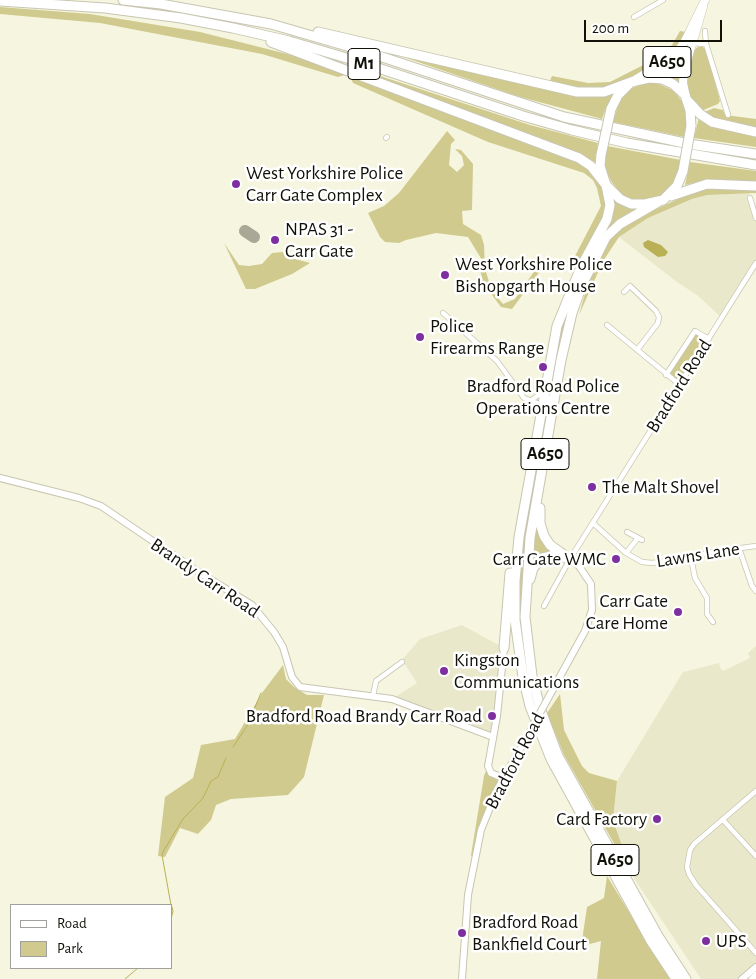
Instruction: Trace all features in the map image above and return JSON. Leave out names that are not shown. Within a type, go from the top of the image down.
[{"type":"highway","name":"M1","points":[[123,0],[170,5],[271,24],[364,51],[564,117],[689,144],[756,154]]},
{"type":"highway","name":"M1","points":[[0,1],[105,8],[181,18],[233,28],[288,41],[360,62],[523,116],[572,130],[656,148],[756,165]]},
{"type":"highway","points":[[271,24],[298,27],[577,92],[600,92],[632,81]]},
{"type":"highway","points":[[233,28],[579,158],[591,166],[620,199],[631,204],[660,201],[707,184],[756,186]]},
{"type":"highway","name":"A650","points":[[676,979],[651,941],[574,804],[539,730],[523,677],[517,640],[515,581],[519,537],[542,405],[562,309],[609,215],[610,205],[600,166],[611,109],[618,95],[632,81],[650,78],[666,80],[680,89],[687,99],[691,126],[683,171],[677,186],[660,201],[620,224],[603,242],[582,285],[572,313],[530,538],[525,617],[532,676],[540,708],[551,738],[572,784],[658,936],[686,979]]},
{"type":"highway","points":[[687,99],[700,114],[712,122],[756,132]]},
{"type":"highway","points":[[540,483],[541,530],[550,545],[570,559]]},
{"type":"highway","points":[[504,648],[512,562],[519,537]]},
{"type":"highway","points":[[532,676],[529,603],[531,573],[535,564],[546,556],[554,555],[570,559]]},
{"type":"main road","name":"A650","points":[[687,99],[682,79],[689,42],[702,16],[704,2]]},
{"type":"main road","name":"A650","points":[[632,81],[671,59],[689,42]]},
{"type":"street","points":[[634,17],[663,0]]},
{"type":"street","points":[[705,31],[706,44],[722,106],[728,115]]},
{"type":"street","points":[[689,42],[706,44]]},
{"type":"street","points":[[750,198],[756,218]]},
{"type":"street","name":"Bradford Road","points":[[544,606],[570,559],[594,524],[756,263]]},
{"type":"street","points":[[624,292],[630,286],[659,317],[658,323],[637,350]]},
{"type":"street","points":[[443,313],[497,361],[522,396],[530,401],[546,406],[552,397],[556,371],[562,360]]},
{"type":"street","points":[[607,325],[680,385]]},
{"type":"street","points":[[666,375],[695,332],[709,339]]},
{"type":"street","points":[[530,401],[538,397],[545,390]]},
{"type":"street","name":"Brandy Carr Road","points":[[0,478],[79,498],[101,506],[200,573],[252,605],[274,632],[283,647],[292,677],[300,687],[392,699],[494,737]]},
{"type":"street","name":"Lawns Lane","points":[[594,524],[626,554],[642,562],[652,563],[691,558],[711,552],[756,546]]},
{"type":"street","points":[[626,554],[640,539],[627,532]]},
{"type":"street","points":[[739,548],[752,586],[756,591]]},
{"type":"street","points":[[691,558],[695,578],[707,598],[704,615],[713,622]]},
{"type":"street","name":"Bradford Road","points":[[462,979],[468,896],[484,822],[503,778],[585,631],[592,610],[593,600],[590,584],[579,566],[570,559]]},
{"type":"street","points":[[503,778],[489,770],[504,648]]},
{"type":"street","points":[[373,696],[376,681],[402,662]]},
{"type":"street","points":[[756,790],[694,844],[688,862],[688,874],[756,953]]},
{"type":"street","points":[[723,820],[756,856]]},
{"type":"street","points":[[742,979],[756,967]]},
{"type":"street","points":[[752,979],[756,975]]},
{"type":"shaded area","points":[[749,193],[756,218],[756,263],[722,318],[697,295],[677,282],[619,237],[648,218],[692,199],[707,195]]},
{"type":"shaded area","points":[[648,240],[661,245],[668,252],[665,256],[658,257],[644,247],[643,243]]},
{"type":"shaded area","points":[[462,625],[504,648],[493,737],[392,699],[417,683],[402,660],[420,639]]},
{"type":"shaded area","points":[[756,646],[756,979],[701,979],[633,877],[613,820],[617,781],[683,672],[719,663],[723,671],[750,658],[748,653]]},
{"type":"green space","points":[[0,7],[90,14],[200,32],[295,56],[345,75],[338,77],[262,54],[100,23],[0,14]]},
{"type":"green space","points":[[680,31],[686,32],[674,53],[660,63],[620,82],[601,88],[583,89],[550,81],[552,76],[588,83],[610,82],[659,57],[672,45]]},
{"type":"green space","points":[[686,47],[679,82],[669,76],[655,73],[654,71],[682,54]]},
{"type":"green space","points":[[698,47],[703,47],[707,51],[720,101],[718,104],[701,111],[691,99],[687,85],[687,74],[694,50]]},
{"type":"green space","points":[[392,53],[575,96],[593,97],[614,93],[602,119],[517,96]]},
{"type":"green space","points":[[316,55],[530,125],[598,143],[595,163],[582,155]]},
{"type":"green space","points":[[350,76],[587,165],[601,186],[606,203],[602,222],[577,263],[574,258],[601,206],[593,180],[584,173],[488,142],[353,83]]},
{"type":"green space","points":[[655,82],[674,91],[684,104],[687,121],[684,137],[613,122],[620,99],[630,89],[644,83]]},
{"type":"green space","points":[[714,108],[723,110],[725,115],[756,119],[756,127],[721,119],[718,121],[702,113]]},
{"type":"green space","points":[[699,117],[756,135],[756,147],[694,138]]},
{"type":"green space","points":[[447,131],[455,140],[451,144],[449,165],[457,172],[464,165],[462,156],[455,149],[461,150],[473,164],[472,210],[462,211],[463,224],[481,235],[484,245],[485,269],[492,291],[503,304],[515,299],[540,263],[549,259],[512,309],[501,307],[483,283],[480,269],[482,260],[468,237],[436,233],[399,243],[385,242],[380,237],[368,213],[384,206],[399,193]]},
{"type":"green space","points":[[607,146],[681,160],[674,185],[665,195],[652,199],[633,200],[623,196],[611,181],[604,165]]},
{"type":"green space","points":[[690,162],[756,171],[756,182],[710,179],[685,185]]},
{"type":"green space","points":[[703,188],[756,190],[756,193],[707,195],[692,199],[648,218],[619,237],[603,261],[579,315],[588,283],[607,240],[629,221]]},
{"type":"green space","points":[[614,201],[626,207],[638,209],[609,230],[561,347],[549,398],[547,396],[554,349],[570,299],[611,220]]},
{"type":"green space","points":[[224,243],[239,265],[262,264],[272,253],[283,252],[288,257],[310,263],[292,274],[255,289],[246,289]]},
{"type":"green space","points":[[695,331],[709,339],[680,385],[666,375]]},
{"type":"green space","points":[[551,404],[524,560],[522,608],[536,706],[534,709],[519,631],[518,595],[524,523],[545,408]]},
{"type":"green space","points":[[537,526],[552,551],[532,565],[535,527]]},
{"type":"green space","points":[[283,665],[286,679],[294,687],[307,695],[324,695],[304,777],[288,795],[231,799],[216,805],[211,820],[198,834],[180,828],[165,857],[158,856],[165,797],[193,778],[201,745],[235,739],[262,693]]},
{"type":"green space","points":[[560,694],[564,730],[582,766],[589,773],[617,781],[613,820],[633,877],[564,755],[547,713]]},
{"type":"green space","points":[[488,766],[489,770],[503,778],[497,790],[474,862],[471,855],[484,776]]},
{"type":"green space","points":[[607,876],[670,979],[597,979],[601,941],[590,944],[583,938],[583,934],[587,907],[604,898]]},
{"type":"waterway","points":[[233,747],[247,726],[261,693]]},
{"type":"waterway","points":[[171,904],[162,855],[183,819],[203,798],[211,781],[218,777],[226,758]]},
{"type":"waterway","points":[[172,907],[172,915]]},
{"type":"waterway","points":[[125,979],[137,969]]},
{"type":"taxiway","points":[[245,231],[254,237]]},
{"type":"place","name":"West Yorkshire Police Carr Gate Complex","points":[[236,184]]},
{"type":"place","name":"NPAS 31 - Carr Gate","points":[[275,240]]},
{"type":"place","name":"West Yorkshire Police Bishopgarth House","points":[[445,275]]},
{"type":"place","name":"Police Firearms Range","points":[[420,337]]},
{"type":"place","name":"Bradford Road Police Operations Centre","points":[[543,367]]},
{"type":"place","name":"The Malt Shovel","points":[[592,487]]},
{"type":"place","name":"Carr Gate WMC","points":[[616,559]]},
{"type":"place","name":"Carr Gate Care Home","points":[[678,612]]},
{"type":"place","name":"Kingston Communications","points":[[444,671]]},
{"type":"place","name":"Bradford Road Brandy Carr Road","points":[[492,716]]},
{"type":"place","name":"Card Factory","points":[[657,819]]},
{"type":"place","name":"Bradford Road Bankfield Court","points":[[462,933]]},
{"type":"place","name":"UPS","points":[[706,941]]}]
